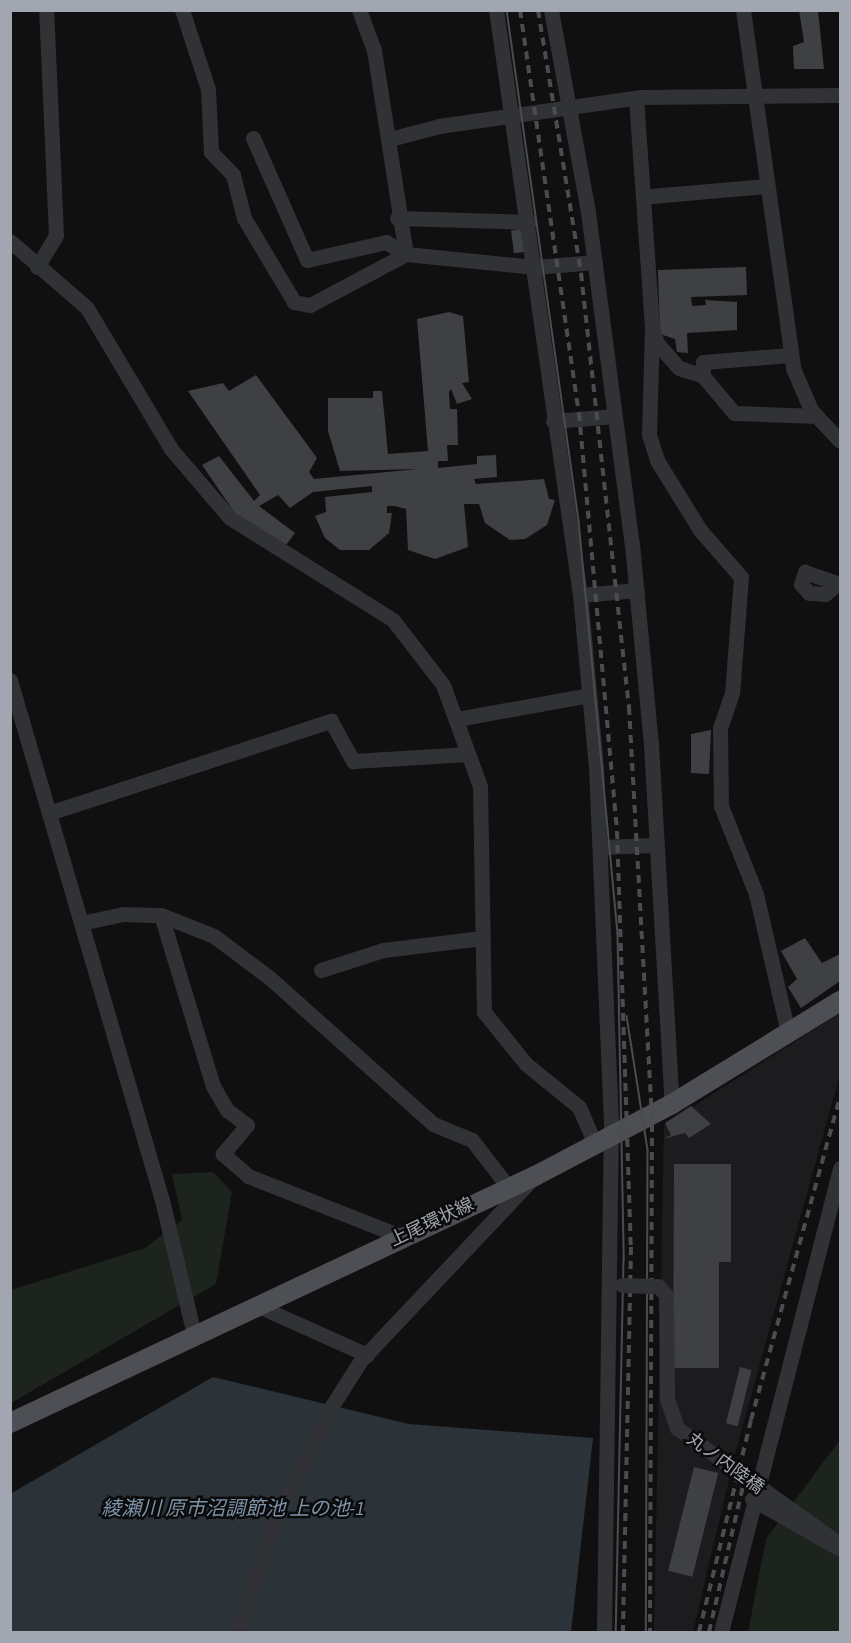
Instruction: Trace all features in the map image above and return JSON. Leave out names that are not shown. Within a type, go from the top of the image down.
[{"type":"main road","name":"上尾環状線","points":[[10,1423],[194,1334],[535,1176],[672,1104],[840,1001]]},
{"type":"street","points":[[38,267],[56,235],[46,10]]},
{"type":"street","points":[[182,10],[208,89],[211,152],[233,176],[244,218],[294,302],[310,305],[406,254]]},
{"type":"street","points":[[359,10],[374,50],[390,139],[397,218],[406,254]]},
{"type":"street","points":[[496,10],[514,113],[553,421],[580,595],[601,847],[602,1141],[616,1285],[604,1632]]},
{"type":"street","points":[[551,10],[570,106],[595,262],[637,590],[672,1104]]},
{"type":"street","points":[[743,10],[757,95],[765,186],[790,355],[817,416],[840,441]]},
{"type":"street","points":[[390,139],[514,113],[636,98],[840,95]]},
{"type":"street","points":[[636,98],[652,327],[649,435],[658,462],[700,530],[741,578],[735,670],[720,728],[721,806],[756,894],[788,1033]]},
{"type":"street","points":[[253,138],[307,260],[386,242],[406,254],[535,267],[595,262]]},
{"type":"street","points":[[651,196],[765,186]]},
{"type":"street","points":[[397,218],[529,222]]},
{"type":"street","points":[[10,241],[87,308],[171,449],[201,487],[230,518],[269,545],[393,620],[443,685],[480,786],[484,1012],[519,1057],[579,1107],[602,1141]]},
{"type":"street","points":[[652,327],[657,344],[679,368],[704,376],[734,413],[817,416]]},
{"type":"street","points":[[704,376],[704,362],[790,355]]},
{"type":"street","points":[[553,421],[615,416]]},
{"type":"street","points":[[580,595],[637,590]]},
{"type":"street","points":[[10,680],[162,1200],[194,1334]]},
{"type":"street","points":[[457,719],[589,695]]},
{"type":"street","points":[[49,813],[331,721],[352,761],[468,754]]},
{"type":"street","points":[[601,847],[654,845]]},
{"type":"street","points":[[81,923],[123,914],[161,915],[214,936],[271,979],[433,1124],[472,1140],[509,1188]]},
{"type":"street","points":[[161,915],[213,1086],[227,1110],[247,1125],[223,1154],[248,1176],[403,1237]]},
{"type":"street","points":[[321,970],[383,950],[482,938]]},
{"type":"street","points":[[721,1632],[757,1478],[840,1168]]},
{"type":"street","points":[[237,1632],[274,1524],[330,1409],[367,1354],[535,1176]]},
{"type":"street","name":"丸ノ内陸橋","points":[[616,1285],[658,1286],[666,1295],[668,1407],[677,1428],[840,1543]]},
{"type":"street","points":[[256,1305],[367,1354]]},
{"type":"street","points":[[757,1478],[840,1543]]},
{"type":"street","points":[[752,1499],[840,1543]]},
{"type":"shaded area","points":[[840,1013],[840,1074],[735,1454],[693,1632],[654,1632],[664,1125]]},
{"type":"shaded area","points":[[213,1172],[232,1192],[216,1284],[11,1403],[11,1290],[145,1248],[182,1220],[172,1174]]},
{"type":"shaded area","points":[[840,1440],[840,1632],[748,1632],[766,1539]]},
{"type":"water","name":"綾瀬川 原市沼調節池 上の池-1","points":[[213,1377],[409,1424],[593,1438],[571,1632],[11,1632],[10,1494]]},
{"type":"building","points":[[799,10],[818,10],[824,69],[794,69],[793,46],[804,42]]},
{"type":"building","points":[[523,229],[526,252],[514,253],[511,230]]},
{"type":"building","points":[[746,267],[747,295],[691,297],[692,306],[706,305],[705,300],[737,302],[737,330],[687,333],[688,353],[677,352],[675,339],[660,334],[658,270]]},
{"type":"building","points":[[449,312],[463,316],[469,382],[462,383],[472,399],[457,404],[451,389],[449,392],[450,409],[457,409],[458,445],[447,445],[448,461],[438,461],[438,468],[477,464],[477,456],[496,455],[497,477],[474,479],[476,484],[544,479],[549,499],[555,500],[547,525],[525,539],[510,540],[485,523],[479,504],[464,504],[468,547],[435,559],[408,550],[406,509],[395,506],[387,506],[387,513],[392,513],[389,533],[369,550],[340,550],[325,538],[315,516],[326,512],[325,497],[372,492],[372,486],[313,492],[290,508],[278,495],[259,506],[295,533],[283,549],[239,519],[202,465],[219,456],[254,501],[260,495],[188,391],[223,383],[229,391],[256,375],[317,458],[309,472],[314,479],[418,469],[340,471],[328,431],[328,398],[373,398],[373,391],[382,391],[388,454],[428,451],[417,319]]},
{"type":"building","points":[[711,730],[709,774],[691,773],[691,734]]},
{"type":"building","points":[[805,938],[822,963],[840,954],[840,981],[801,1008],[788,987],[797,979],[781,951]]},
{"type":"building","points":[[691,1106],[711,1124],[689,1138],[685,1133],[663,1139],[671,1135],[665,1123]]},
{"type":"building","points":[[674,1164],[731,1164],[731,1262],[719,1262],[719,1368],[673,1368]]},
{"type":"building","points":[[740,1367],[752,1370],[738,1426],[726,1423]]},
{"type":"building","points":[[694,1467],[718,1473],[692,1577],[668,1571]]},
{"type":"tram line","points":[[507,10],[579,521],[618,934],[624,1259],[616,1632]]},
{"type":"tram line","points":[[627,1016],[648,1150],[646,1632]]},
{"type":"railway","points":[[520,10],[579,413],[617,831],[631,1247],[623,1632]]},
{"type":"railway","points":[[538,10],[581,273],[629,707],[652,1124],[650,1632]]},
{"type":"railway","points":[[699,1632],[751,1420],[840,1097]]},
{"type":"railway","points":[[709,1632],[746,1473]]}]
